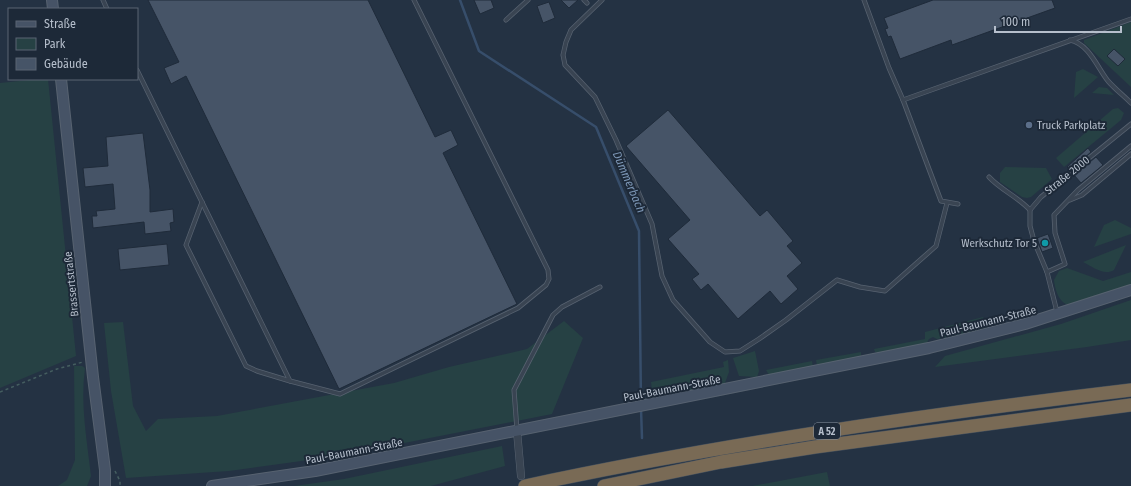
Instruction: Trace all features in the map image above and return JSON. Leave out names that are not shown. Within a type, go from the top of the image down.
[{"type":"highway","name":"A 52","points":[[523,481],[818,432],[945,413],[1131,390]]},
{"type":"highway","name":"A 52","points":[[604,486],[722,462],[808,448],[1131,405]]},
{"type":"main road","name":"Brassertstraße","points":[[61,80],[106,486]]},
{"type":"main road","name":"Paul-Baumann-Straße","points":[[212,486],[315,471],[947,344],[1058,315],[1131,290]]},
{"type":"street","points":[[517,431],[523,481]]},
{"type":"lane","points":[[202,202],[186,245],[246,366],[290,381],[340,394],[518,308],[546,285],[549,279],[548,270],[414,0]]},
{"type":"lane","points":[[506,20],[528,0]]},
{"type":"lane","points":[[602,0],[571,30],[563,55],[565,65],[595,97],[603,114],[652,224],[662,276],[673,300],[710,342],[725,352],[740,351],[786,320],[837,280],[860,287],[885,291],[936,246],[947,203]]},
{"type":"lane","points":[[864,0],[941,201],[958,204]]},
{"type":"lane","points":[[903,100],[1131,18]]},
{"type":"lane","points":[[1069,40],[1078,42],[1108,80],[1131,103]]},
{"type":"lane","points":[[138,72],[290,381]]},
{"type":"lane","name":"Straße 2000","points":[[1030,210],[1041,197],[1131,124]]},
{"type":"lane","name":"Straße 2000","points":[[1047,272],[1065,264],[1055,233],[1054,215],[1067,201],[1131,146]]},
{"type":"lane","name":"Straße 2000","points":[[1067,201],[1082,195],[1131,154]]},
{"type":"lane","points":[[989,177],[998,187],[1022,202],[1030,210],[1030,226],[1047,272],[1058,315]]},
{"type":"lane","points":[[517,431],[514,390],[553,315],[562,307],[600,288]]},
{"type":"path","points":[[0,392],[71,364],[91,360]]},
{"type":"green space","points":[[1131,22],[1131,87],[1084,43],[1084,40]]},
{"type":"green space","points":[[1083,69],[1098,77],[1074,98],[1076,72]]},
{"type":"green space","points":[[28,80],[48,80],[76,356],[0,388],[0,83]]},
{"type":"green space","points":[[1099,87],[1107,88],[1114,95],[1092,93]]},
{"type":"green space","points":[[1118,108],[1124,113],[1121,120],[1064,167],[1056,158],[1113,109]]},
{"type":"green space","points":[[1005,167],[1046,168],[1052,179],[1031,197],[1022,197],[1000,182],[1000,173]]},
{"type":"green space","points":[[1115,220],[1131,228],[1131,234],[1094,247],[1104,225]]},
{"type":"green space","points":[[1126,245],[1114,270],[1110,272],[1098,270],[1083,262]]},
{"type":"green space","points":[[1067,268],[1103,281],[1131,272],[1131,285],[1069,305],[1060,299],[1055,288],[1054,280],[1059,271]]},
{"type":"green space","points":[[1131,300],[1131,340],[935,367],[945,356],[1061,324]]},
{"type":"green space","points":[[983,317],[987,330],[937,339],[933,337],[929,339],[926,344],[880,353],[875,352],[874,349],[925,339],[925,332]]},
{"type":"green space","points":[[564,321],[583,338],[552,414],[338,456],[229,471],[126,478],[111,391],[104,323],[123,322],[133,406],[146,431],[158,419],[217,416],[394,383],[449,367],[527,349]]},
{"type":"green space","points":[[755,351],[759,371],[757,377],[739,376],[733,358]]},
{"type":"green space","points":[[861,352],[861,357],[817,366],[816,360]]},
{"type":"green space","points":[[728,360],[729,372],[725,383],[653,399],[651,382],[724,367],[723,362]]},
{"type":"green space","points":[[812,361],[813,367],[769,375],[766,370]]},
{"type":"green space","points":[[74,366],[82,366],[85,368],[83,395],[91,476],[87,486],[58,486],[67,480],[75,460]]},
{"type":"green space","points":[[502,446],[505,466],[431,486],[294,486],[344,479]]},
{"type":"green space","points":[[827,472],[830,486],[752,486]]},
{"type":"building","points":[[148,0],[368,0],[435,137],[451,130],[458,145],[443,153],[517,304],[339,389],[186,76],[171,84],[164,68],[179,62]]},
{"type":"building","points":[[474,0],[491,0],[494,8],[480,14]]},
{"type":"building","points":[[561,0],[578,0],[569,8]]},
{"type":"building","points":[[933,0],[1052,0],[1055,8],[952,45],[951,40],[900,59],[891,36],[888,37],[885,29],[888,28],[884,18]]},
{"type":"building","points":[[549,2],[555,18],[543,23],[537,6]]},
{"type":"building","points":[[1114,49],[1125,59],[1118,66],[1107,56]]},
{"type":"building","points":[[668,110],[760,216],[767,210],[793,241],[787,246],[802,263],[787,276],[798,289],[781,304],[770,291],[738,319],[708,284],[701,290],[692,279],[699,274],[668,239],[690,220],[626,146]]},
{"type":"building","points":[[143,133],[150,190],[150,212],[173,209],[174,222],[170,223],[171,231],[145,234],[144,222],[93,228],[92,216],[97,216],[96,211],[115,209],[113,184],[85,187],[83,168],[108,166],[106,137]]},
{"type":"building","points":[[1088,148],[1091,152],[1070,170],[1067,167]]},
{"type":"building","points":[[1096,157],[1103,165],[1081,183],[1074,175]]},
{"type":"building","name":"Werkschutz Tor 5","points":[[1048,234],[1053,248],[1042,252],[1037,238]]},
{"type":"building","points":[[167,244],[169,265],[120,270],[118,249]]},
{"type":"waterway","name":"Dümmerbach","points":[[460,0],[479,51],[596,127],[639,231],[641,404]]},
{"type":"waterway","name":"Dümmerbach","points":[[641,409],[642,438]]},
{"type":"place","name":"Truck Parkplatz","points":[[1029,125]]},
{"type":"place","name":"Werkschutz Tor 5","points":[[1045,243]]}]
